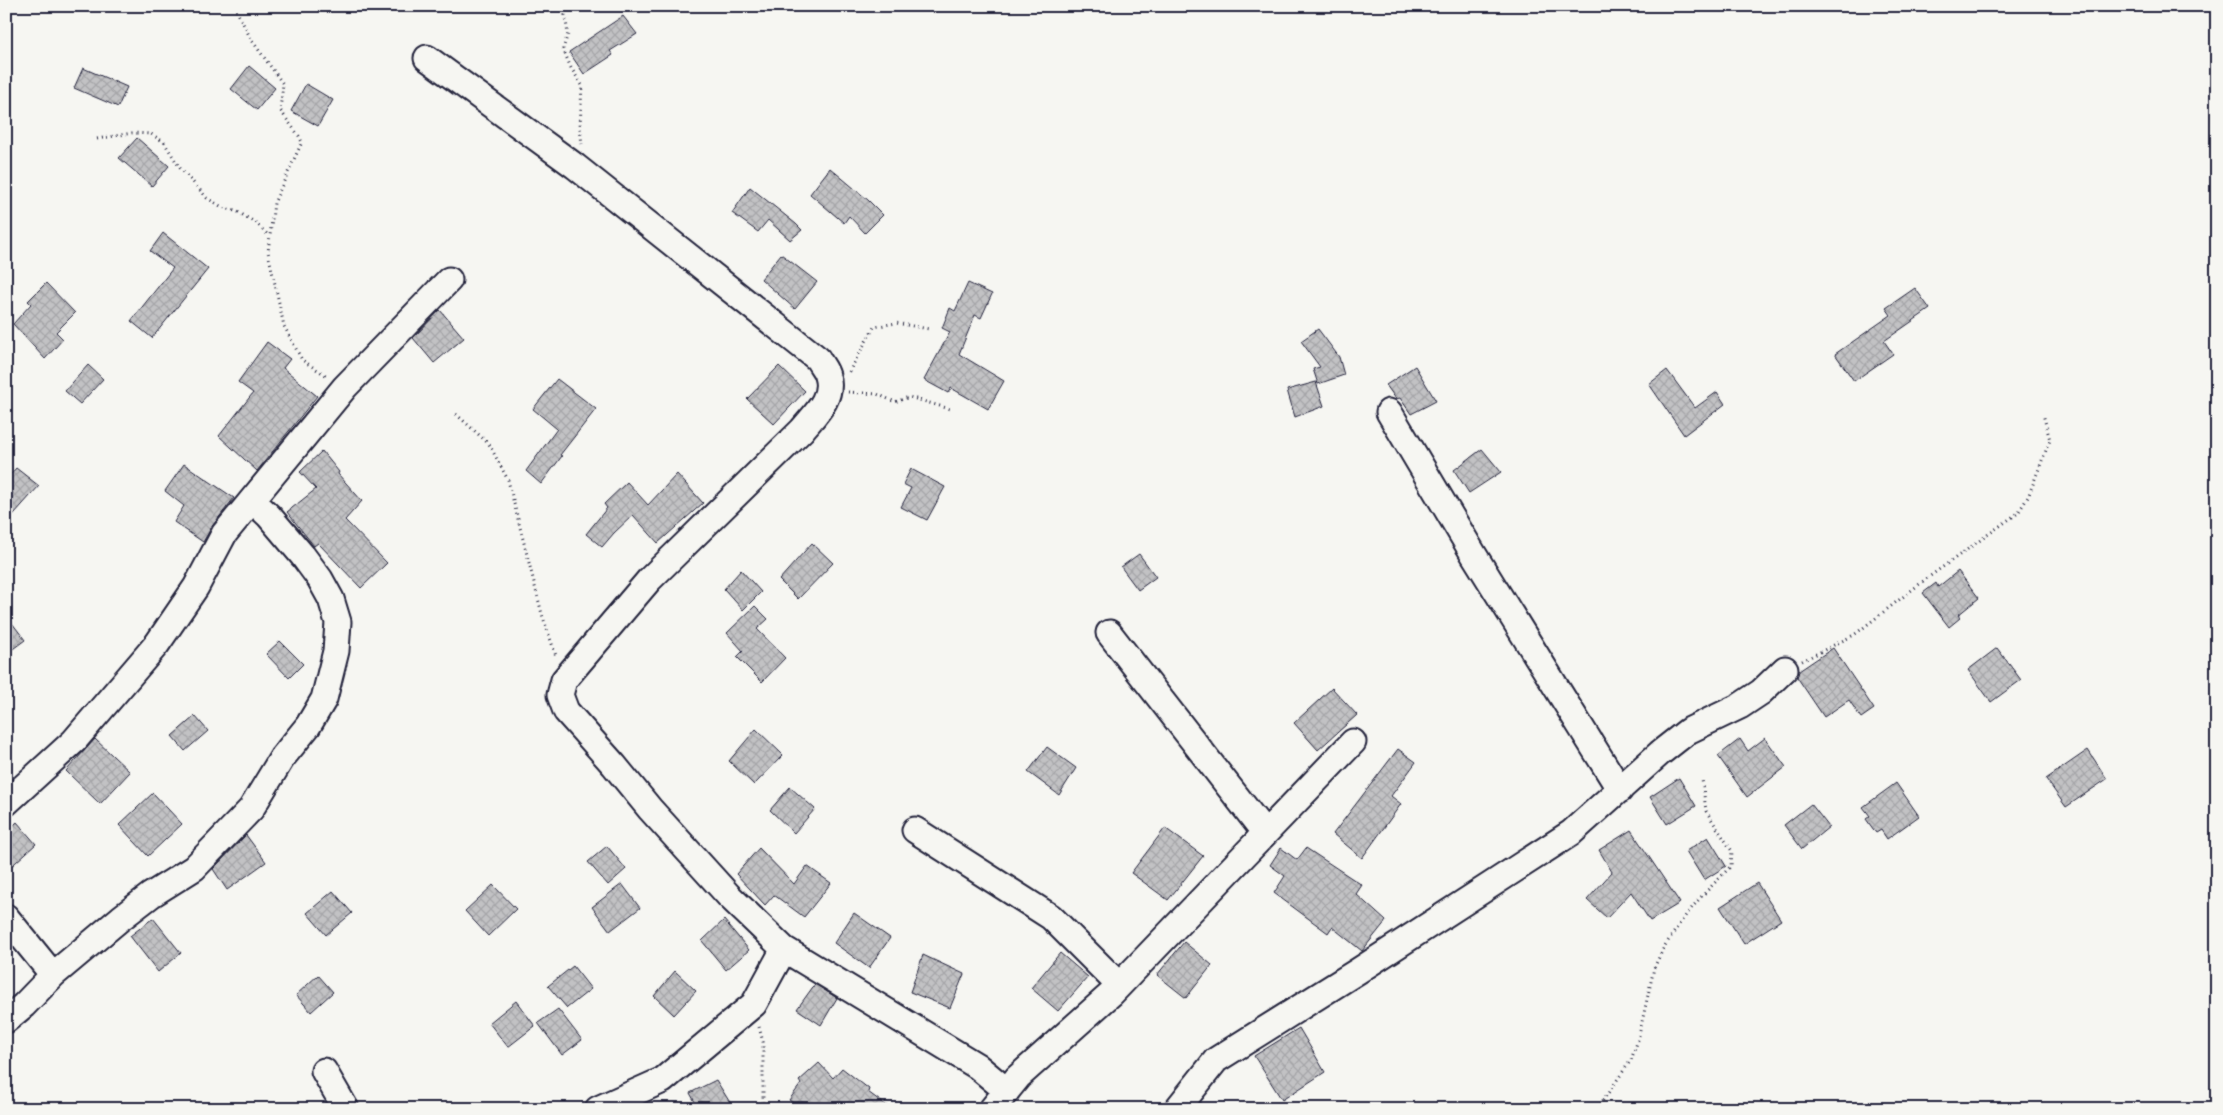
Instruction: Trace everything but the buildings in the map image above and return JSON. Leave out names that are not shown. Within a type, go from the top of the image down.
[{"type":"street","points":[[427,58],[575,166],[818,359],[828,376],[828,393],[822,406],[802,430],[649,580],[564,680],[560,695],[566,711],[614,765],[656,817],[729,896],[784,949],[977,1066],[1000,1100],[1018,1077],[1119,986],[1353,742]]},
{"type":"street","points":[[6,803],[74,741],[157,644],[196,587],[224,534],[345,387],[449,280]]},
{"type":"street","points":[[1388,412],[1474,555],[1620,790]]},
{"type":"street","points":[[6,1020],[24,1005],[53,975],[151,895],[194,868],[251,808],[282,758],[308,726],[324,699],[336,651],[338,622],[331,599],[320,579],[303,556],[269,516],[252,500]]},
{"type":"street","points":[[1109,633],[1265,833]]},
{"type":"street","points":[[1177,1109],[1216,1060],[1366,966],[1571,833],[1688,731],[1740,706],[1761,692],[1785,669]]},
{"type":"street","points":[[915,830],[1051,917],[1119,986]]},
{"type":"street","points":[[6,917],[53,975]]},
{"type":"street","points":[[598,1109],[663,1080],[754,1004],[784,949]]},
{"type":"street","points":[[324,1071],[346,1109]]},
{"type":"path","points":[[234,6],[251,40],[283,84],[280,110],[302,142],[274,203],[268,252],[284,326],[302,360],[345,387]]},
{"type":"path","points":[[570,6],[566,15],[568,34],[563,49],[571,68],[582,85],[580,128],[582,154],[575,166]]},
{"type":"path","points":[[98,139],[132,133],[151,134],[164,142],[180,168],[207,198],[222,208],[238,212],[250,219],[270,236]]},
{"type":"path","points":[[828,393],[844,380],[874,327],[896,323],[929,329]]},
{"type":"path","points":[[828,393],[860,392],[877,394],[894,402],[909,398],[950,409]]},
{"type":"path","points":[[456,414],[489,444],[508,480],[542,614],[564,680]]},
{"type":"path","points":[[1785,669],[1854,635],[1926,579],[2018,513],[2028,497],[2050,440],[2043,414]]},
{"type":"path","points":[[1596,1109],[1631,1060],[1654,968],[1664,947],[1683,918],[1732,866],[1732,851],[1706,811],[1702,779]]},
{"type":"path","points":[[754,1004],[763,1042],[763,1109]]}]
